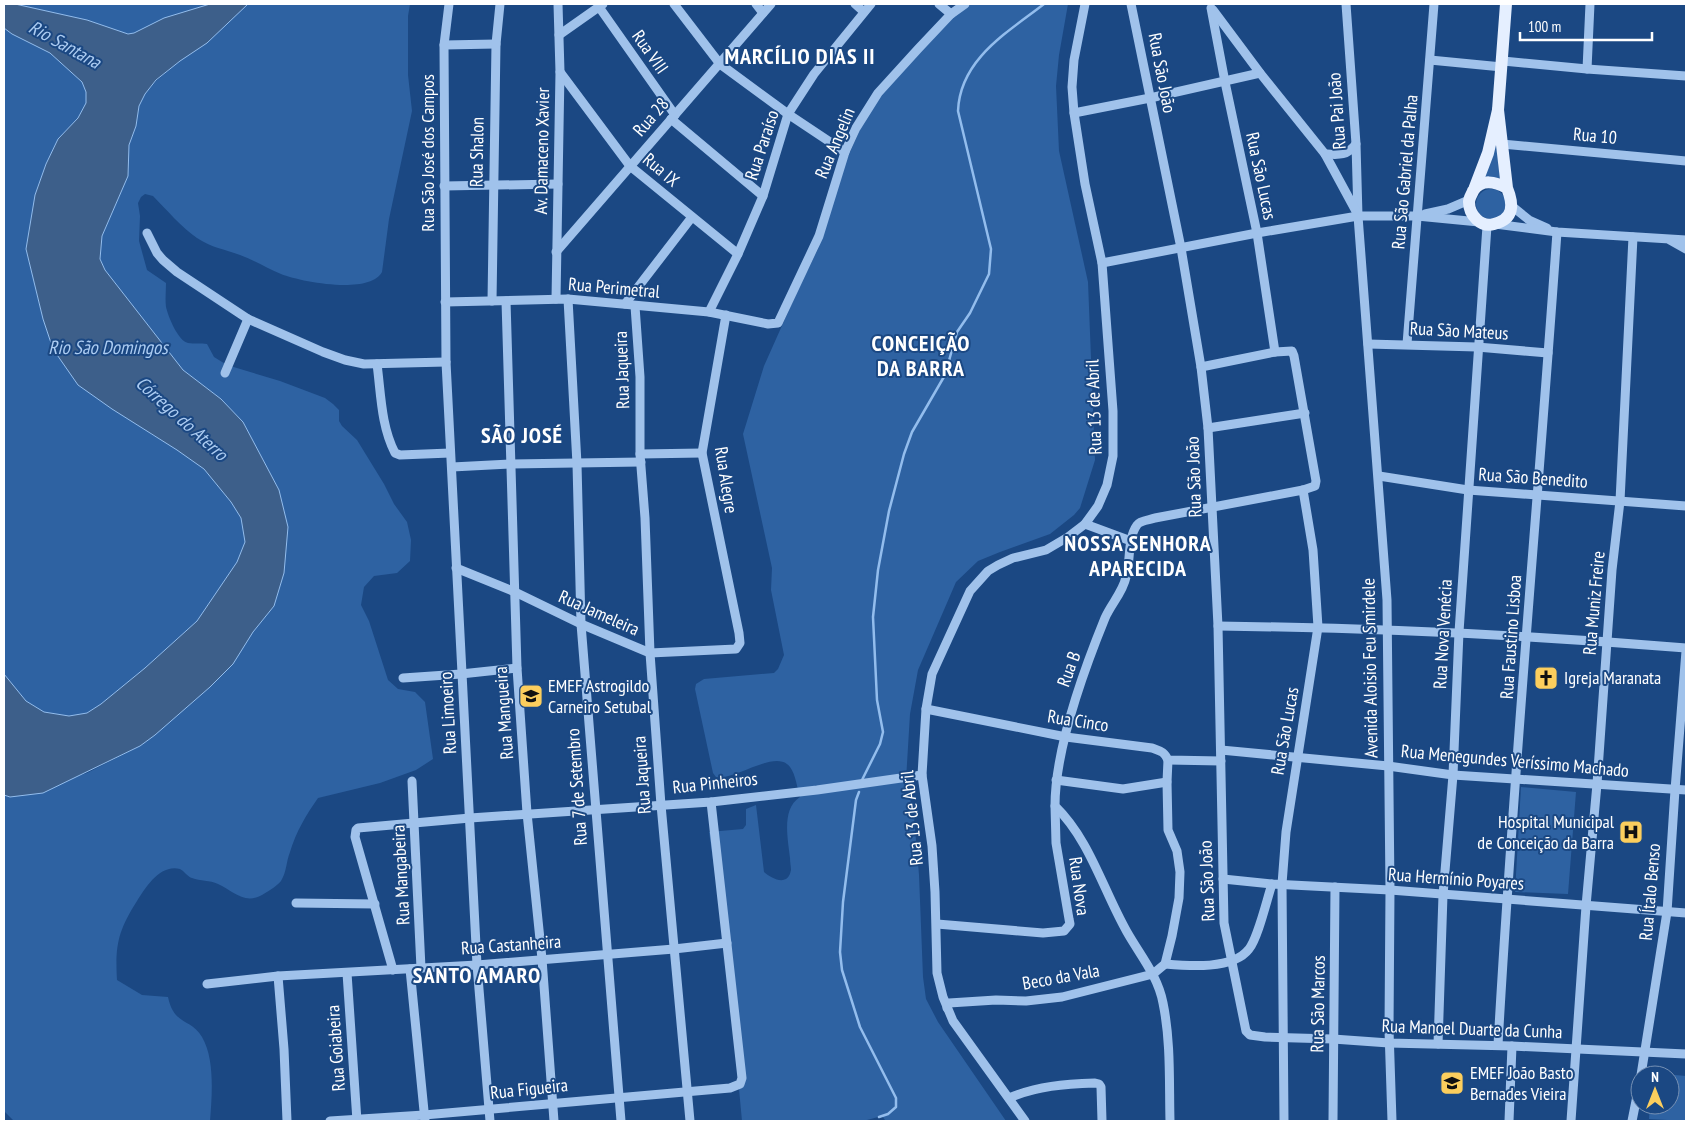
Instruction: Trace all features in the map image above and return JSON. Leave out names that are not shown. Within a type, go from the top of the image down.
[{"type":"main road","points":[[1498,110],[1507,188],[1512,199],[1512,207],[1506,218],[1487,224],[1472,212],[1468,200],[1476,187],[1488,153],[1498,110],[1506,4]]},
{"type":"main road","points":[[1476,187],[1492,182],[1507,188]]},
{"type":"street","name":"Rua São José dos Campos","points":[[445,302],[444,45],[449,4]]},
{"type":"street","name":"Rua Shalon","points":[[492,301],[496,44],[500,4]]},
{"type":"street","name":"Av. Damaceno Xavier","points":[[556,299],[560,72],[558,4]]},
{"type":"street","points":[[674,4],[720,64],[788,114],[845,152]]},
{"type":"street","points":[[756,4],[763,13]]},
{"type":"street","name":"Rua 28","points":[[556,252],[771,4]]},
{"type":"street","points":[[855,4],[864,12]]},
{"type":"street","name":"Rua Paraíso","points":[[709,312],[738,254],[763,196],[788,114],[814,74],[871,4]]},
{"type":"street","points":[[939,4],[951,14]]},
{"type":"street","name":"Rua Angelin","points":[[778,323],[819,236],[845,152],[856,128],[878,93],[951,14],[965,4]]},
{"type":"street","name":"Rua 13 de Abril","points":[[1025,1121],[961,1033],[943,997],[938,973],[932,846],[922,775],[926,709],[932,674],[970,591],[978,580],[998,564],[1013,558],[1046,550],[1085,524],[1098,506],[1114,456],[1113,411],[1102,263],[1085,184],[1072,87],[1074,60],[1085,4]]},
{"type":"street","name":"Rua São João","points":[[1131,4],[1181,248],[1201,367],[1208,428],[1218,626],[1224,923],[1246,1032],[1256,1036]]},
{"type":"street","name":"Rua Pai João","points":[[1346,4],[1356,144],[1358,216]]},
{"type":"street","name":"Rua São Gabriel da Palha","points":[[1407,344],[1422,177],[1434,4]]},
{"type":"street","points":[[1587,69],[1590,4]]},
{"type":"street","points":[[560,35],[601,5]]},
{"type":"street","name":"Rua VIII","points":[[601,5],[673,117],[763,196]]},
{"type":"street","points":[[1210,6],[1324,154],[1358,216]]},
{"type":"street","name":"Rua São Lucas","points":[[1210,6],[1257,233],[1275,352]]},
{"type":"street","points":[[444,45],[496,44]]},
{"type":"street","points":[[1430,60],[1686,76]]},
{"type":"street","name":"Rua IX","points":[[560,72],[630,166],[738,254]]},
{"type":"street","points":[[1074,113],[1260,73]]},
{"type":"street","points":[[1324,154],[1344,154],[1356,144]]},
{"type":"street","name":"Rua 10","points":[[1502,144],[1686,161]]},
{"type":"street","points":[[444,186],[558,184]]},
{"type":"street","points":[[1417,216],[1448,209],[1468,200]]},
{"type":"street","points":[[1512,207],[1529,220],[1556,232]]},
{"type":"street","points":[[1102,263],[1257,233],[1358,216],[1417,216],[1556,232],[1686,240]]},
{"type":"street","name":"Avenida Aloisio Feu Smirdele","points":[[1358,216],[1387,600],[1392,1121]]},
{"type":"street","points":[[625,304],[692,217]]},
{"type":"street","name":"Rua Nova Venécia","points":[[1438,1044],[1444,895],[1453,775],[1459,632],[1487,224]]},
{"type":"street","points":[[147,232],[162,260],[248,319],[355,363],[446,362]]},
{"type":"street","name":"Rua Faustino Lisboa","points":[[1498,1045],[1506,899],[1538,494],[1556,232]]},
{"type":"street","name":"Rua Muniz Freire","points":[[1572,1121],[1586,906],[1598,784],[1612,570],[1620,502],[1633,237]]},
{"type":"street","points":[[1667,239],[1686,249]]},
{"type":"street","name":"Rua Perimetral","points":[[445,302],[568,299],[709,312],[768,324],[778,323]]},
{"type":"street","name":"Rua 7 de Setembro","points":[[568,299],[577,464],[581,624],[606,954],[621,1121]]},
{"type":"street","name":"Rua Mangueira","points":[[506,301],[517,668],[527,814],[542,959],[554,1121]]},
{"type":"street","name":"Rua Limoeiro","points":[[445,302],[450,453],[477,965],[490,1121]]},
{"type":"street","name":"Rua Jaqueira","points":[[635,306],[640,377],[641,458],[650,653],[660,805],[690,1121]]},
{"type":"street","name":"Rua Alegre","points":[[726,315],[702,453],[739,634],[740,643],[736,649]]},
{"type":"street","points":[[225,373],[248,319]]},
{"type":"street","name":"Rua São Mateus","points":[[1368,344],[1478,346],[1548,353]]},
{"type":"street","points":[[1201,367],[1275,352],[1292,351],[1316,482],[1313,487],[1303,490]]},
{"type":"street","points":[[378,364],[384,420],[388,438],[395,453],[400,455],[450,453]]},
{"type":"street","points":[[1208,428],[1304,413]]},
{"type":"street","points":[[452,467],[512,464],[577,464],[702,453]]},
{"type":"street","name":"Rua São Benedito","points":[[1379,476],[1468,490],[1686,506]]},
{"type":"street","name":"Rua São Lucas","points":[[1284,1121],[1277,884],[1318,627],[1313,550],[1303,490]]},
{"type":"street","name":"Rua B","points":[[1055,806],[1056,780],[1076,698],[1105,618],[1126,578],[1132,541],[1137,525],[1141,522],[1303,490]]},
{"type":"street","points":[[1085,524],[1132,541]]},
{"type":"street","name":"Rua Jameleira","points":[[456,568],[515,592],[581,624],[650,653],[736,649]]},
{"type":"street","points":[[1218,626],[1459,632],[1607,642],[1686,650]]},
{"type":"street","name":"Rua Ítalo Benso","points":[[1643,1065],[1667,912],[1686,650]]},
{"type":"street","points":[[403,678],[517,668]]},
{"type":"street","name":"Rua Cinco","points":[[926,709],[1066,736],[1152,748],[1161,750],[1166,754],[1168,760]]},
{"type":"street","name":"Rua Menegundes Veríssimo Machado","points":[[1221,750],[1388,766],[1453,775],[1686,790]]},
{"type":"street","points":[[1153,974],[1165,964],[1172,936],[1180,872],[1177,851],[1168,830],[1166,782],[1168,760],[1221,761]]},
{"type":"street","name":"Rua Pinheiros","points":[[375,904],[355,837],[356,830],[362,827],[710,802],[817,790],[922,775]]},
{"type":"street","points":[[1056,780],[1122,789],[1166,782]]},
{"type":"street","name":"Rua Mangabeira","points":[[412,781],[421,968]]},
{"type":"street","points":[[710,802],[726,943]]},
{"type":"street","points":[[1055,806],[1067,818],[1081,838],[1126,931],[1153,974],[1161,993],[1169,1057],[1170,1121]]},
{"type":"street","name":"Rua Nova","points":[[937,924],[1043,933],[1064,931],[1070,924],[1070,920],[1056,843],[1055,806]]},
{"type":"street","name":"Rua Hermínio Poyares","points":[[1222,879],[1686,913]]},
{"type":"street","points":[[1165,964],[1202,966],[1233,961],[1240,957],[1250,949],[1277,884]]},
{"type":"street","name":"Rua São Marcos","points":[[1333,1121],[1335,887]]},
{"type":"street","points":[[296,903],[375,904],[393,970]]},
{"type":"street","name":"Rua Castanheira","points":[[207,984],[278,976],[477,965],[726,943]]},
{"type":"street","name":"Rua Figueira","points":[[330,1121],[425,1118],[553,1102],[730,1088],[740,1084],[742,1078],[726,943]]},
{"type":"street","points":[[410,969],[425,1118]]},
{"type":"street","name":"Rua Goiabeira","points":[[347,973],[357,1120]]},
{"type":"street","name":"Beco da Vala","points":[[947,1008],[949,1003],[996,1000],[1026,1001],[1062,997],[1153,974]]},
{"type":"street","points":[[278,976],[287,1121]]},
{"type":"street","name":"Rua Manoel Duarte da Cunha","points":[[1256,1036],[1334,1039],[1390,1044],[1498,1045],[1686,1054]]},
{"type":"street","points":[[1509,1121],[1512,1046]]},
{"type":"street","points":[[1009,1098],[1046,1086],[1095,1083],[1101,1087],[1102,1121]]},
{"type":"shaded area","points":[[15,4],[210,4],[128,34],[87,20]]},
{"type":"shaded area","points":[[248,4],[410,4],[408,16],[408,75],[412,111],[389,219],[382,272],[375,279],[350,285],[319,283],[281,274],[245,257],[202,241],[174,218],[153,196],[145,194],[138,203],[140,216],[139,241],[147,270],[166,283],[166,307],[171,322],[181,338],[188,343],[207,344],[214,357],[227,365],[280,381],[325,398],[333,404],[339,410],[339,421],[342,426],[357,440],[394,504],[407,522],[411,540],[410,561],[397,573],[374,576],[364,587],[361,605],[369,621],[388,680],[398,689],[415,692],[425,702],[433,759],[416,770],[380,783],[318,798],[305,817],[295,838],[281,881],[260,896],[254,898],[243,897],[215,883],[192,878],[180,869],[173,868],[160,873],[154,878],[137,901],[119,939],[117,948],[117,980],[142,995],[168,997],[174,1013],[198,1031],[202,1037],[211,1067],[210,1121],[14,1121],[4,1111],[4,795],[10,797],[87,773],[140,746],[155,735],[253,632],[274,606],[279,490],[243,422],[221,399],[183,370],[105,270],[100,259],[102,236],[128,176],[129,145],[136,126],[139,106],[145,94],[156,81]]},
{"type":"shaded area","points":[[971,4],[1068,4],[1059,55],[1056,86],[1059,151],[1088,282],[1095,460],[1080,508],[1074,515],[1050,534],[978,561],[956,582],[918,670],[910,714],[906,780],[914,817],[919,875],[923,977],[926,999],[938,1022],[1006,1121],[881,1121],[885,1120],[882,1116],[863,1121],[742,1121],[726,950],[709,832],[743,829],[746,825],[746,809],[756,805],[764,872],[775,879],[783,880],[787,878],[791,870],[787,834],[788,817],[794,802],[800,797],[792,770],[784,762],[765,763],[724,777],[716,777],[713,773],[695,689],[696,684],[704,679],[774,673],[778,669],[784,655],[771,590],[772,568],[743,434],[764,366],[818,249],[839,177],[870,107],[948,20]]},
{"type":"shaded area","points":[[4,28],[50,53],[82,82],[86,92],[86,103],[78,118],[58,139],[46,164],[35,195],[26,249],[43,319],[151,434],[177,449],[204,469],[231,502],[241,518],[245,542],[237,562],[197,621],[145,668],[101,704],[87,713],[69,716],[44,712],[26,701],[4,674]]},
{"type":"shaded area","points":[[1496,142],[1500,178],[1484,178]]},
{"type":"shaded area","points":[[1491,189],[1502,193],[1506,204],[1502,215],[1491,219],[1480,215],[1476,204],[1480,193]]},
{"type":"shaded area","points":[[1521,787],[1576,792],[1568,894],[1515,892]]},
{"type":"shaded area","points":[[1680,1075],[1686,1076],[1686,1121],[1649,1119],[1649,1115],[1680,1115]]},
{"type":"water","name":"Rio São Domingos","points":[[4,4],[15,4],[87,20],[128,34],[134,33],[164,18],[210,4],[248,4],[207,43],[156,80],[145,94],[139,106],[136,126],[129,145],[128,176],[102,236],[100,259],[105,270],[183,370],[221,399],[243,422],[279,490],[288,527],[284,573],[274,606],[253,632],[233,664],[210,687],[140,746],[43,793],[10,797],[4,795],[4,674],[26,701],[44,712],[69,716],[87,713],[145,668],[197,621],[237,562],[245,542],[241,518],[231,502],[204,469],[78,385],[53,349],[43,319],[26,249],[35,195],[46,164],[58,139],[78,118],[86,103],[86,92],[82,82],[50,53],[4,28]]},
{"type":"waterway","points":[[862,780],[880,744],[883,732],[877,700],[873,617],[878,570],[889,511],[904,454],[912,432],[945,375],[957,332],[970,313],[989,274],[991,249],[958,111],[961,93],[967,76],[988,49],[1001,36],[1044,4]]},
{"type":"waterway","points":[[859,792],[856,800],[843,902],[840,952],[842,970],[860,1027],[896,1098],[896,1107],[888,1114],[879,1117]]},
{"type":"place","name":"Igreja Maranata","points":[[1546,678]]},
{"type":"place","name":"EMEF Astrogildo Carneiro Setubal","points":[[531,696]]},
{"type":"place","name":"Hospital Municipal de Conceição da Barra","points":[[1631,832]]},
{"type":"place","name":"EMEF João Basto Bernades Vieira","points":[[1452,1083]]},
{"type":"district","name":"MARCÍLIO DIAS II","points":[[800,56]]},
{"type":"district","name":"CONCEIÇÃO DA BARRA","points":[[921,356]]},
{"type":"district","name":"SÃO JOSÉ","points":[[522,435]]},
{"type":"district","name":"NOSSA SENHORA APARECIDA","points":[[1138,556]]},
{"type":"district","name":"SANTO AMARO","points":[[477,975]]},
{"type":"water label","name":"Rio Santana","points":[[65,44]]},
{"type":"water label","name":"Córrego do Aterro","points":[[182,418]]}]
